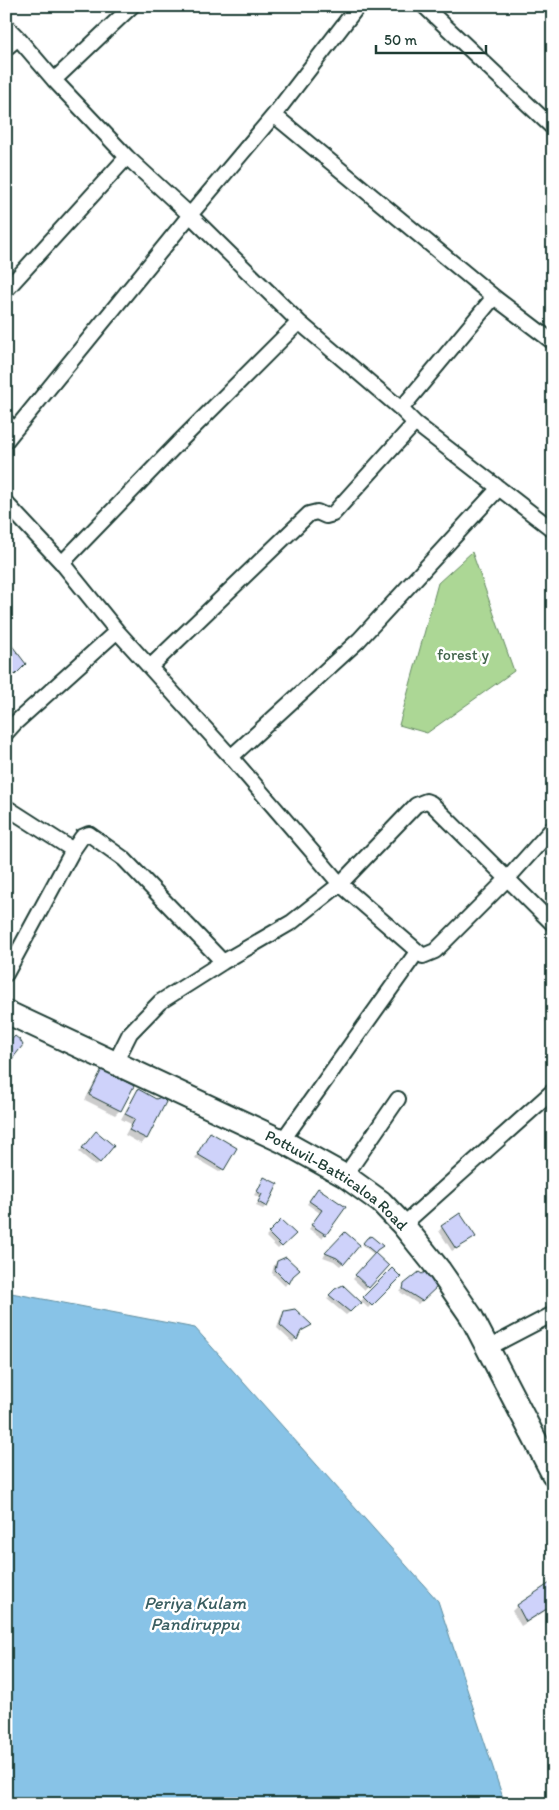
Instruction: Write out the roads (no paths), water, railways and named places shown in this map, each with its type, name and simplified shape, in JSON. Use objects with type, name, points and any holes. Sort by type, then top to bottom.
[{"type":"highway","name":"Pottuvil-Batticaloa Road","points":[[6,1012],[282,1141],[345,1176],[380,1202],[403,1225],[440,1271],[471,1316],[553,1474]]},
{"type":"street","points":[[54,80],[132,6]]},
{"type":"street","points":[[9,431],[274,115],[358,6]]},
{"type":"street","points":[[424,6],[553,128]]},
{"type":"street","points":[[6,26],[127,157],[190,215],[299,322],[401,408],[415,423],[553,530]]},
{"type":"street","points":[[6,48],[18,38]]},
{"type":"street","points":[[274,115],[494,297],[553,342]]},
{"type":"street","points":[[6,290],[127,157]]},
{"type":"street","points":[[401,408],[494,297]]},
{"type":"street","points":[[62,563],[299,322]]},
{"type":"street","points":[[150,667],[309,514],[317,512],[326,516],[334,514],[415,423]]},
{"type":"street","points":[[231,756],[359,640],[499,488]]},
{"type":"street","points":[[6,502],[62,563],[117,631],[231,756],[340,884],[423,956],[435,951],[508,878],[553,828]]},
{"type":"street","points":[[6,733],[15,722],[117,631]]},
{"type":"street","points":[[115,1063],[130,1033],[160,1002],[222,962],[292,922],[340,884],[416,805],[426,801],[431,802],[553,924]]},
{"type":"street","points":[[6,807],[73,850]]},
{"type":"street","points":[[6,974],[73,850],[82,837],[90,834],[124,859],[222,962]]},
{"type":"street","points":[[282,1141],[417,952]]},
{"type":"street","points":[[403,1225],[553,1091]]},
{"type":"street","points":[[345,1176],[398,1099]]},
{"type":"street","points":[[488,1348],[553,1314]]},
{"type":"water","name":"Periya Kulam Pandiruppu","points":[[6,1292],[195,1328],[438,1601],[505,1804],[6,1804]]},
{"type":"park label","name":"forest y","points":[[463,654]]}]
